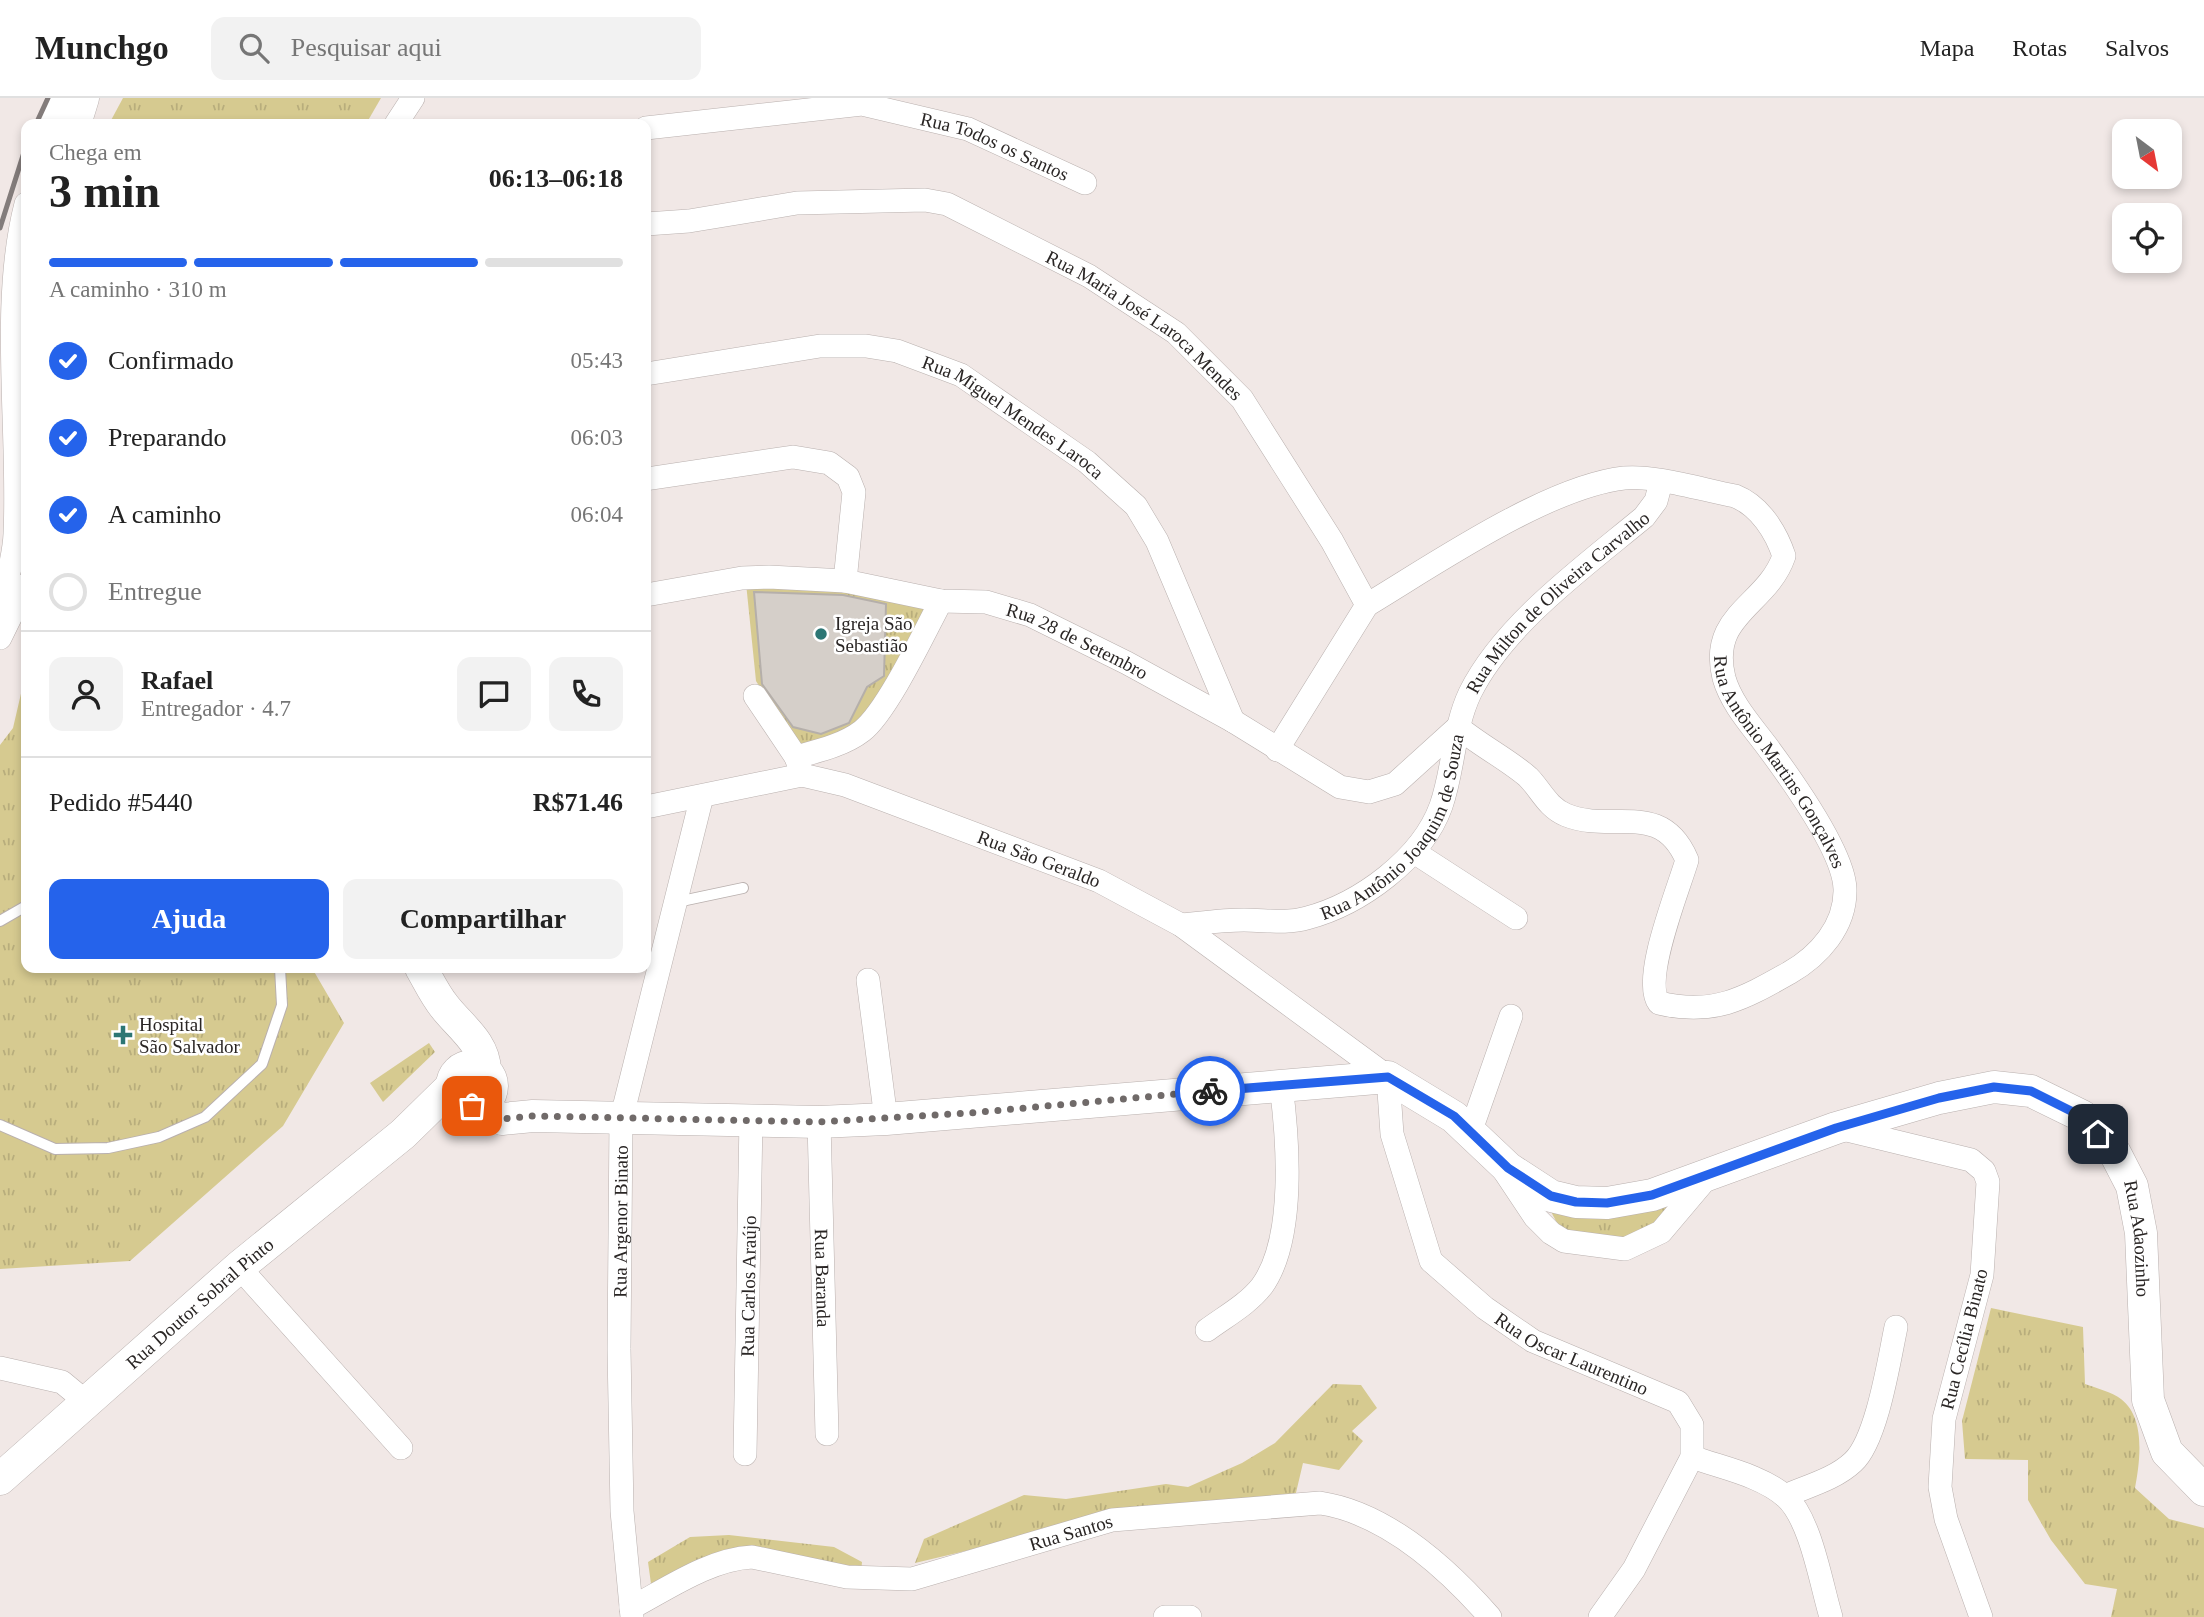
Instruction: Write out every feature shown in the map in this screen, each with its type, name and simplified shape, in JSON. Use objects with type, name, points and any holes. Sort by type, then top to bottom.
[{"type":"main road","points":[[77,119],[83,98]]},
{"type":"main road","points":[[424,973],[442,1004],[462,1026],[461,1047],[472,1085],[502,1119],[533,1116],[621,1120],[751,1119],[819,1122],[886,1119],[1388,1077]]},
{"type":"main road","name":"Rua Adaozinho","points":[[1388,1077],[1454,1116],[1508,1168],[1551,1196],[1576,1202],[1607,1203],[1652,1195],[1836,1128],[1939,1098],[1994,1087],[2031,1091],[2081,1116],[2115,1153],[2132,1186],[2141,1233],[2148,1400],[2166,1452],[2204,1490]]},
{"type":"main road","name":"Rua Doutor Sobral Pinto","points":[[3,1476],[239,1267],[403,1134],[472,1085]]},
{"type":"street","points":[[52,119],[58,98]]},
{"type":"street","points":[[399,119],[413,98]]},
{"type":"street","name":"Rua Todos os Santos","points":[[651,127],[816,105],[866,101],[968,129],[1085,183]]},
{"type":"street","name":"Rua Maria José Laroca Mendes","points":[[651,224],[689,221],[797,203],[925,200],[947,204],[1089,276],[1176,333],[1242,399],[1332,541],[1367,605]]},
{"type":"street","points":[[0,607],[15,535],[11,357],[16,268],[21,236]]},
{"type":"street","name":"Rua Miguel Mendes Laroca","points":[[651,373],[832,346],[866,346],[897,351],[961,375],[1087,462],[1136,506],[1157,541],[1233,722]]},
{"type":"street","points":[[651,478],[793,457],[829,463],[848,477],[854,492],[845,581]]},
{"type":"street","name":"Rua Antônio Martins Gonçalves","points":[[1367,605],[1503,525],[1581,489],[1626,478],[1735,496],[1749,502],[1778,537],[1784,556],[1778,573],[1727,629],[1721,645],[1724,678],[1742,713],[1812,813],[1838,865],[1845,888],[1839,924],[1822,948],[1803,965],[1746,997],[1687,1010],[1659,1003]]},
{"type":"street","name":"Rua Milton de Oliveira Carvalho","points":[[1458,727],[1470,694],[1492,657],[1523,623],[1644,517],[1656,501],[1661,482]]},
{"type":"street","name":"Rua 28 de Setembro","points":[[651,594],[742,578],[845,581],[941,601],[986,602],[1030,615],[1127,663],[1233,722],[1340,787],[1368,792],[1395,784],[1458,727]]},
{"type":"street","points":[[0,638],[21,595]]},
{"type":"street","points":[[755,696],[799,766],[862,731],[871,721],[884,703],[941,601]]},
{"type":"street","points":[[1277,750],[1367,605]]},
{"type":"street","name":"Rua Antônio Joaquim de Souza","points":[[1181,925],[1245,920],[1281,922],[1308,918],[1360,895],[1402,865],[1414,852],[1441,807],[1458,727],[1527,777],[1549,804],[1563,814],[1584,821],[1651,822],[1671,835],[1681,846],[1687,860],[1658,956],[1653,985],[1659,1003]]},
{"type":"street","name":"Rua São Geraldo","points":[[651,806],[702,796],[799,766],[1099,881],[1181,925],[1388,1077]]},
{"type":"street","name":"Rua Argenor Binato","points":[[631,1613],[621,1497],[621,1120],[702,796]]},
{"type":"street","points":[[1414,852],[1516,918]]},
{"type":"street","points":[[868,980],[886,1119]]},
{"type":"street","points":[[1471,1130],[1511,1016]]},
{"type":"street","name":"Rua Oscar Laurentino","points":[[1388,1077],[1392,1134],[1430,1261],[1485,1308],[1532,1341],[1678,1402],[1692,1425],[1692,1457],[1634,1569],[1600,1617]]},
{"type":"street","points":[[1207,1330],[1251,1298],[1264,1283],[1277,1248],[1287,1192],[1288,1139],[1281,1085]]},
{"type":"street","name":"Rua Carlos Araújo","points":[[745,1454],[751,1119]]},
{"type":"street","name":"Rua Baranda","points":[[819,1122],[827,1434]]},
{"type":"street","name":"Rua Cecília Binato","points":[[1836,1128],[1971,1160],[1984,1171],[1988,1182],[1982,1275],[1944,1419],[1940,1487],[1947,1519],[1981,1617]]},
{"type":"street","points":[[1493,1154],[1535,1217],[1551,1233],[1564,1241],[1625,1249],[1661,1232],[1710,1174]]},
{"type":"street","points":[[239,1267],[401,1448]]},
{"type":"street","points":[[1785,1496],[1839,1473],[1862,1451],[1878,1407],[1896,1327]]},
{"type":"street","points":[[0,1368],[62,1382],[85,1401]]},
{"type":"street","points":[[1692,1457],[1758,1480],[1785,1496],[1801,1515],[1831,1617]]},
{"type":"street","name":"Rua Santos","points":[[631,1613],[685,1579],[741,1557],[847,1577],[912,1579],[1112,1520],[1320,1503],[1349,1507],[1420,1551],[1469,1593],[1490,1617]]},
{"type":"street","points":[[1165,1617],[1191,1617]]},
{"type":"lane","points":[[674,902],[743,888]]},
{"type":"lane","points":[[0,921],[21,909]]},
{"type":"lane","points":[[0,1125],[55,1149],[108,1148],[159,1138],[205,1117],[262,1064],[282,1005],[280,973]]},
{"type":"green space","points":[[123,98],[381,98],[369,119],[112,119]]},
{"type":"green space","name":"Igreja São Sebastião","points":[[746,583],[822,584],[927,605],[868,720],[820,742],[796,744],[756,681]]},
{"type":"green space","points":[[21,694],[21,973],[315,973],[344,1023],[283,1126],[130,1261],[0,1269],[0,745],[13,728]]},
{"type":"green space","points":[[429,1043],[435,1052],[383,1102],[370,1083]]},
{"type":"green space","points":[[1680,1192],[1662,1225],[1622,1244],[1592,1241],[1559,1227],[1544,1198]]},
{"type":"green space","points":[[1991,1308],[2083,1327],[2085,1384],[2121,1399],[2129,1407],[2138,1428],[2139,1453],[2135,1488],[2169,1519],[2204,1528],[2204,1617],[2111,1617],[2117,1589],[2085,1584],[2051,1540],[2028,1500],[2028,1460],[1965,1459],[1962,1421]]},
{"type":"green space","points":[[1333,1384],[1361,1385],[1377,1408],[1352,1431],[1363,1441],[1339,1470],[1303,1463],[1295,1497],[1071,1526],[915,1563],[924,1539],[1024,1495],[1066,1499],[1166,1484],[1188,1487],[1242,1463],[1275,1443]]},
{"type":"green space","points":[[729,1535],[834,1547],[862,1562],[861,1573],[745,1555],[652,1591],[648,1562],[690,1537]]},
{"type":"building","name":"Igreja São Sebastião","points":[[754,592],[843,595],[886,604],[884,676],[867,687],[849,723],[821,734],[793,727],[762,684]]},
{"type":"railway","points":[[38,119],[48,98]]},
{"type":"railway","points":[[0,228],[21,162]]},
{"type":"way so far","points":[[472,1106],[502,1119],[533,1116],[621,1120],[751,1119],[819,1122],[970,1113],[1210,1091]]},
{"type":"place","name":"Igreja São Sebastião","points":[[821,634]]},
{"type":"place","name":"Hospital São Salvador","points":[[123,1035]]},
{"type":"route","points":[[1210,1091],[1388,1077],[1454,1116],[1508,1168],[1551,1196],[1576,1202],[1607,1203],[1652,1195],[1836,1128],[1939,1098],[1994,1087],[2031,1091],[2081,1116],[2098,1134]]}]
